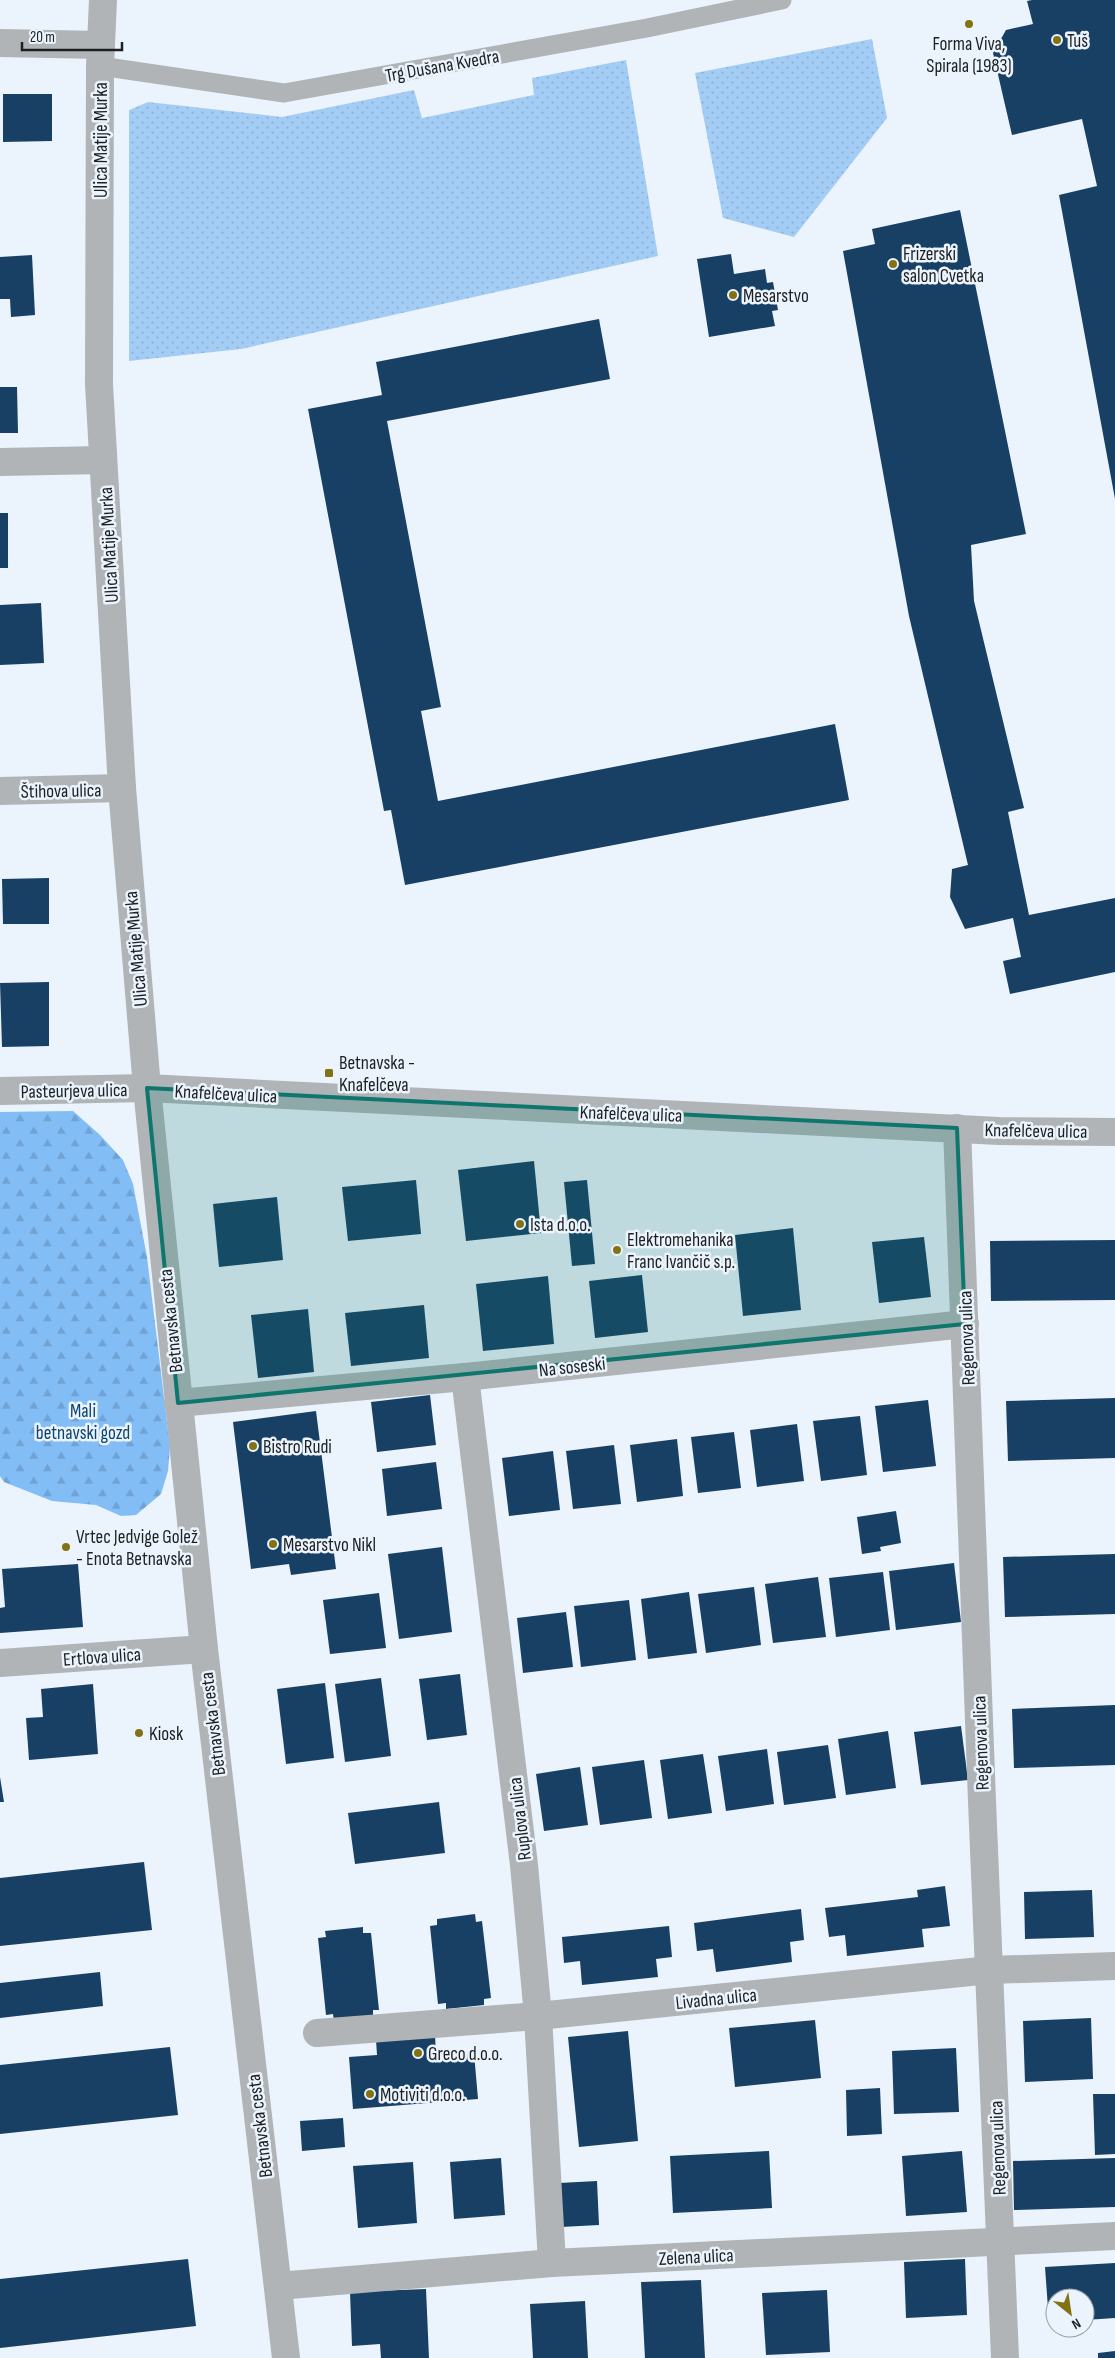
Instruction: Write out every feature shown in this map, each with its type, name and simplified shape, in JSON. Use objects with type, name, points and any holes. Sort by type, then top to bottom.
[{"type":"street","name":"Ulica Matije Murka","points":[[103,0],[100,56],[99,384],[122,788],[147,1088]]},
{"type":"street","points":[[0,42],[100,56]]},
{"type":"street","points":[[0,462],[103,460]]},
{"type":"street","name":"Štihova ulica","points":[[0,791],[122,788]]},
{"type":"street","name":"Pasteurjeva ulica","points":[[0,1091],[147,1088]]},
{"type":"street","name":"Knafelčeva ulica","points":[[147,1088],[518,1108],[957,1128],[1115,1132]]},
{"type":"street","name":"Betnavska cesta","points":[[147,1088],[204,1649],[286,2358]]},
{"type":"street","name":"Regenova ulica","points":[[957,1128],[1005,2358]]},
{"type":"street","name":"Na soseski","points":[[178,1403],[465,1377],[965,1324]]},
{"type":"street","name":"Ruplova ulica","points":[[465,1377],[523,1855],[538,2016],[552,2263]]},
{"type":"street","name":"Ertlova ulica","points":[[0,1663],[204,1649]]},
{"type":"street","name":"Livadna ulica","points":[[317,2033],[538,2016],[990,1970],[1115,1966]]},
{"type":"street","name":"Zelena ulica","points":[[278,2286],[552,2263],[1115,2236]]},
{"type":"lane","name":"Trg Dušana Kvedra","points":[[100,56],[284,93],[647,28],[782,0]]},
{"type":"highlighted area","points":[[147,1088],[957,1128],[965,1324],[178,1403]]},
{"type":"shaded area","points":[[872,39],[887,118],[794,237],[723,218],[695,73]]},
{"type":"shaded area","points":[[626,60],[658,256],[241,349],[129,361],[129,110],[148,102],[282,117],[414,90],[422,118],[534,95],[532,78]]},
{"type":"green space","name":"Mali betnavski gozd","points":[[73,1111],[100,1135],[123,1160],[133,1184],[147,1257],[170,1447],[168,1471],[161,1494],[136,1515],[121,1516],[96,1505],[52,1501],[4,1482],[0,1476],[0,1112]]},
{"type":"building","points":[[1115,0],[1115,499],[1059,195],[1097,186],[1082,119],[1012,135],[993,53],[1006,30],[1033,24],[1027,1]]},
{"type":"building","points":[[3,94],[52,94],[52,141],[3,142]]},
{"type":"building","points":[[960,210],[1026,534],[971,545],[974,601],[1024,808],[1008,812],[1029,915],[1115,898],[1115,972],[1010,994],[1003,961],[1021,957],[1013,918],[965,929],[950,897],[952,869],[968,865],[909,616],[843,251],[875,244],[872,229]]},
{"type":"building","points":[[731,254],[734,274],[765,269],[767,283],[773,282],[778,310],[772,311],[775,326],[709,337],[697,259]]},
{"type":"building","points":[[32,255],[35,315],[11,317],[10,299],[0,299],[0,257]]},
{"type":"building","points":[[599,319],[610,379],[387,421],[441,707],[421,711],[438,801],[835,724],[849,800],[405,885],[391,810],[384,811],[308,409],[382,395],[376,362]]},
{"type":"building","points":[[0,387],[17,387],[18,433],[0,433]]},
{"type":"building","points":[[0,513],[8,513],[8,568],[0,568]]},
{"type":"building","points":[[41,603],[44,663],[0,665],[0,605]]},
{"type":"building","points":[[49,878],[49,924],[3,924],[2,879]]},
{"type":"building","points":[[49,982],[49,1046],[2,1047],[0,983]]},
{"type":"building","points":[[534,1161],[541,1233],[466,1241],[458,1170]]},
{"type":"building","points":[[416,1180],[421,1234],[348,1241],[342,1187]]},
{"type":"building","points":[[587,1180],[595,1264],[572,1266],[564,1182]]},
{"type":"building","points":[[277,1197],[283,1260],[219,1267],[213,1204]]},
{"type":"building","points":[[793,1228],[801,1310],[743,1316],[735,1235]]},
{"type":"building","points":[[924,1237],[931,1297],[879,1303],[872,1242]]},
{"type":"building","points":[[1115,1240],[1115,1300],[991,1301],[990,1241]]},
{"type":"building","points":[[642,1275],[648,1332],[595,1338],[589,1281]]},
{"type":"building","points":[[548,1276],[554,1344],[483,1351],[476,1284]]},
{"type":"building","points":[[424,1305],[429,1358],[351,1366],[345,1313]]},
{"type":"building","points":[[308,1309],[314,1372],[258,1378],[251,1315]]},
{"type":"building","points":[[430,1395],[436,1445],[377,1452],[371,1402]]},
{"type":"building","points":[[1115,1398],[1115,1458],[1008,1461],[1006,1401]]},
{"type":"building","points":[[928,1400],[936,1466],[883,1472],[875,1406]]},
{"type":"building","points":[[316,1411],[336,1569],[291,1575],[289,1564],[251,1569],[233,1422]]},
{"type":"building","points":[[860,1416],[867,1475],[821,1481],[813,1421]]},
{"type":"building","points":[[797,1424],[804,1481],[757,1487],[750,1430]]},
{"type":"building","points":[[734,1432],[741,1488],[698,1493],[691,1437]]},
{"type":"building","points":[[677,1439],[683,1496],[637,1502],[630,1445]]},
{"type":"building","points":[[614,1445],[621,1504],[573,1509],[566,1451]]},
{"type":"building","points":[[553,1451],[560,1510],[509,1516],[502,1458]]},
{"type":"building","points":[[436,1462],[442,1509],[387,1516],[382,1469]]},
{"type":"building","points":[[896,1511],[901,1543],[880,1547],[881,1551],[862,1554],[857,1517]]},
{"type":"building","points":[[442,1547],[452,1632],[399,1639],[388,1554]]},
{"type":"building","points":[[1115,1554],[1115,1614],[1005,1617],[1003,1557]]},
{"type":"building","points":[[954,1563],[961,1622],[896,1630],[889,1571]]},
{"type":"building","points":[[78,1564],[83,1627],[0,1633],[0,1608],[5,1607],[2,1569]]},
{"type":"building","points":[[883,1572],[890,1630],[836,1637],[829,1578]]},
{"type":"building","points":[[818,1577],[826,1637],[773,1643],[765,1584]]},
{"type":"building","points":[[754,1587],[761,1645],[706,1653],[698,1594]]},
{"type":"building","points":[[689,1592],[697,1653],[648,1659],[641,1599]]},
{"type":"building","points":[[379,1593],[386,1648],[330,1654],[323,1600]]},
{"type":"building","points":[[629,1600],[636,1660],[581,1667],[574,1606]]},
{"type":"building","points":[[566,1612],[573,1667],[523,1673],[517,1618]]},
{"type":"building","points":[[460,1674],[467,1735],[427,1740],[419,1679]]},
{"type":"building","points":[[381,1678],[391,1756],[345,1762],[335,1684]]},
{"type":"building","points":[[325,1683],[334,1758],[286,1764],[277,1689]]},
{"type":"building","points":[[93,1684],[98,1754],[29,1760],[26,1718],[43,1717],[41,1689]]},
{"type":"building","points":[[1115,1705],[1115,1765],[1014,1768],[1012,1709]]},
{"type":"building","points":[[961,1726],[968,1780],[921,1785],[914,1732]]},
{"type":"building","points":[[888,1731],[896,1788],[846,1795],[838,1739]]},
{"type":"building","points":[[828,1745],[836,1798],[784,1805],[777,1752]]},
{"type":"building","points":[[767,1749],[774,1804],[726,1811],[718,1756]]},
{"type":"building","points":[[703,1754],[712,1813],[668,1819],[660,1760]]},
{"type":"building","points":[[644,1760],[652,1818],[600,1825],[592,1767]]},
{"type":"building","points":[[580,1767],[588,1825],[544,1831],[536,1774]]},
{"type":"building","points":[[0,1777],[4,1802],[0,1802]]},
{"type":"building","points":[[439,1802],[445,1853],[355,1864],[348,1813]]},
{"type":"building","points":[[144,1862],[152,1930],[0,1946],[0,1878]]},
{"type":"building","points":[[945,1886],[950,1926],[922,1929],[924,1947],[847,1956],[845,1935],[829,1937],[825,1908],[918,1897],[917,1890]]},
{"type":"building","points":[[1092,1890],[1094,1937],[1025,1939],[1024,1892]]},
{"type":"building","points":[[801,1909],[804,1940],[790,1942],[792,1962],[716,1972],[713,1949],[697,1951],[694,1923]]},
{"type":"building","points":[[475,1914],[476,1922],[482,1921],[491,1998],[484,1999],[484,2005],[446,2009],[446,2003],[438,2004],[430,1926],[437,1925],[437,1919]]},
{"type":"building","points":[[669,1926],[672,1957],[656,1959],[658,1977],[582,1985],[580,1961],[564,1963],[562,1937]]},
{"type":"building","points":[[363,1927],[363,1933],[371,1933],[379,2010],[373,2010],[373,2017],[334,2022],[333,2014],[326,2015],[318,1938],[326,1937],[325,1931]]},
{"type":"building","points":[[100,1972],[103,2006],[0,2018],[0,1983]]},
{"type":"building","points":[[1091,2018],[1093,2079],[1025,2082],[1023,2021]]},
{"type":"building","points":[[815,2020],[821,2078],[735,2087],[729,2028]]},
{"type":"building","points":[[628,2031],[638,2141],[579,2147],[568,2037]]},
{"type":"building","points":[[435,2035],[436,2055],[474,2053],[478,2099],[353,2109],[349,2057],[377,2055],[376,2040]]},
{"type":"building","points":[[170,2047],[178,2115],[0,2134],[0,2065]]},
{"type":"building","points":[[956,2048],[959,2112],[894,2114],[892,2051]]},
{"type":"building","points":[[880,2088],[882,2134],[847,2136],[846,2090]]},
{"type":"building","points":[[1093,2094],[1115,2094],[1115,2154],[1095,2155]]},
{"type":"building","points":[[343,2118],[345,2147],[302,2151],[300,2121]]},
{"type":"building","points":[[769,2151],[772,2208],[673,2213],[670,2156]]},
{"type":"building","points":[[962,2151],[967,2212],[906,2216],[902,2156]]},
{"type":"building","points":[[501,2158],[505,2215],[454,2219],[450,2162]]},
{"type":"building","points":[[1115,2158],[1115,2207],[1014,2210],[1013,2161]]},
{"type":"building","points":[[413,2162],[417,2223],[358,2228],[353,2166]]},
{"type":"building","points":[[597,2181],[599,2225],[561,2227],[559,2183]]},
{"type":"building","points":[[188,2259],[196,2326],[0,2348],[0,2279]]},
{"type":"building","points":[[965,2259],[967,2315],[906,2318],[904,2262]]},
{"type":"building","points":[[1115,2263],[1115,2318],[1095,2319],[1095,2288],[1047,2288],[1045,2267]]},
{"type":"building","points":[[701,2280],[705,2358],[645,2358],[641,2282]]},
{"type":"building","points":[[426,2289],[429,2358],[381,2358],[380,2344],[352,2346],[350,2292]]},
{"type":"building","points":[[827,2290],[830,2352],[766,2355],[762,2293]]},
{"type":"building","points":[[585,2301],[588,2358],[533,2358],[530,2304]]},
{"type":"building","points":[[1115,2351],[1115,2358],[1098,2358],[1098,2353]]},
{"type":"place","name":"Forma Viva, Spirala (1983)","points":[[969,24]]},
{"type":"place","name":"Tuš","points":[[1057,40]]},
{"type":"place","name":"Frizerski salon Cvetka","points":[[893,264]]},
{"type":"place","name":"Mesarstvo","points":[[733,295]]},
{"type":"place","name":"Betnavska - Knafelčeva","points":[[329,1073]]},
{"type":"place","name":"Ista d.o.o.","points":[[520,1224]]},
{"type":"place","name":"Elektromehanika Franc Ivančič s.p.","points":[[617,1250]]},
{"type":"place","name":"Bistro Rudi","points":[[253,1446]]},
{"type":"place","name":"Mesarstvo Nikl","points":[[273,1544]]},
{"type":"place","name":"Vrtec Jedvige Golež - Enota Betnavska","points":[[66,1547]]},
{"type":"place","name":"Kiosk","points":[[139,1733]]},
{"type":"place","name":"Greco d.o.o.","points":[[418,2053]]},
{"type":"place","name":"Motiviti d.o.o.","points":[[370,2094]]}]
